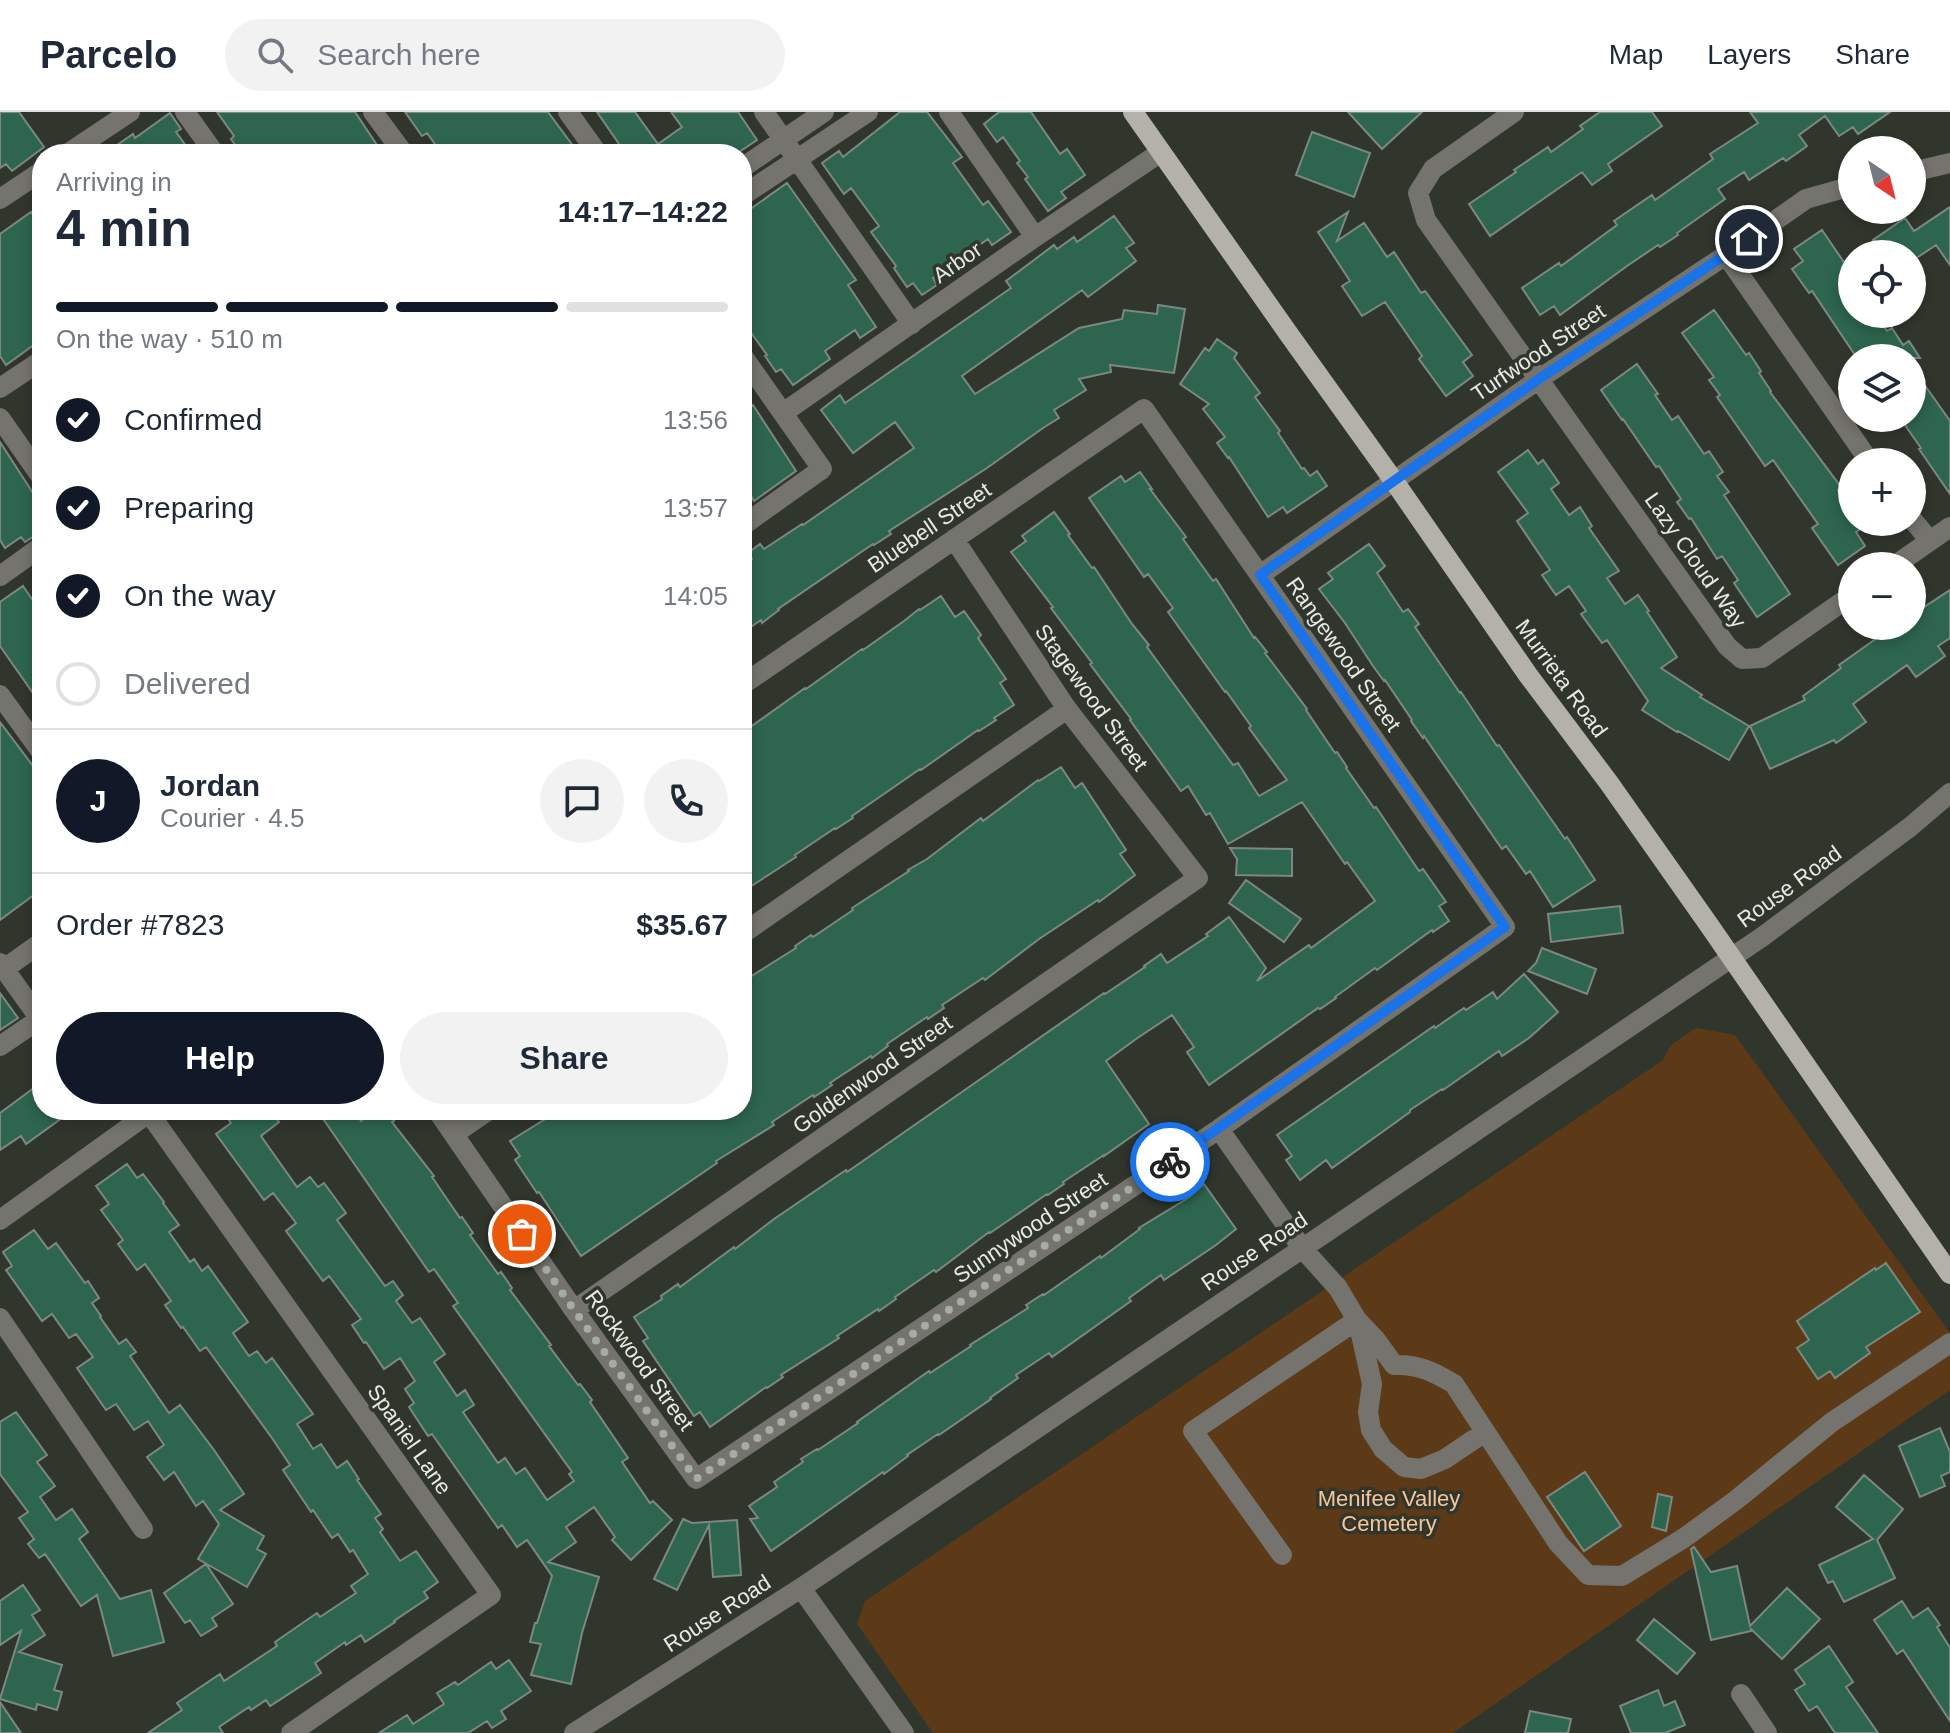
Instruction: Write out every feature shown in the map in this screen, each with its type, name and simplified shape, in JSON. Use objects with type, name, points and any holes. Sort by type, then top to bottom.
[{"type":"main road","name":"Murrieta Road","points":[[1133,112],[1528,675],[1609,783],[1950,1274]]},
{"type":"street","points":[[82,144],[130,112]]},
{"type":"street","points":[[185,112],[208,144]]},
{"type":"street","points":[[373,112],[397,144]]},
{"type":"street","points":[[568,112],[591,144]]},
{"type":"street","points":[[764,112],[912,324]]},
{"type":"street","points":[[752,161],[824,112]]},
{"type":"street","points":[[752,189],[868,112]]},
{"type":"street","points":[[949,112],[1035,237]]},
{"type":"street","points":[[1514,112],[1433,169],[1418,193],[1426,220],[1539,379]]},
{"type":"street","name":"Arbor","points":[[783,413],[1161,152]]},
{"type":"street","points":[[1926,169],[1950,163]]},
{"type":"street","points":[[0,199],[32,178]]},
{"type":"street","name":"Turfwood Street","points":[[1260,575],[1539,379],[1806,199],[1838,190]]},
{"type":"street","points":[[1726,255],[1860,448]]},
{"type":"street","points":[[0,388],[32,367]]},
{"type":"street","points":[[752,369],[822,469],[752,519]]},
{"type":"street","name":"Lazy Cloud Way","points":[[1539,379],[1727,646],[1742,659],[1762,658],[1838,605]]},
{"type":"street","name":"Bluebell Street","points":[[752,678],[1144,409]]},
{"type":"street","name":"Rangewood Street","points":[[1144,409],[1505,927]]},
{"type":"street","points":[[0,418],[32,464]]},
{"type":"street","points":[[1914,552],[1950,527]]},
{"type":"street","points":[[1926,536],[1930,541]]},
{"type":"street","name":"Stagewood Street","points":[[954,539],[1067,709],[1198,878]]},
{"type":"street","points":[[0,576],[32,553]]},
{"type":"street","points":[[0,695],[32,739]]},
{"type":"street","points":[[752,927],[1067,709]]},
{"type":"street","name":"Rouse Road","points":[[574,1733],[801,1588],[1731,957],[1864,862],[1950,793]]},
{"type":"street","name":"Goldenwood Street","points":[[574,1310],[1198,878]]},
{"type":"street","name":"Sunnywood Street","points":[[696,1479],[1219,1129],[1505,927]]},
{"type":"street","points":[[32,948],[2,966],[32,1008]]},
{"type":"street","points":[[0,1046],[32,1024]]},
{"type":"street","points":[[0,1220],[140,1120]]},
{"type":"street","name":"Spaniel Lane","points":[[157,1120],[491,1595],[291,1733]]},
{"type":"street","name":"Rockwood Street","points":[[444,1120],[574,1310],[696,1479]]},
{"type":"street","points":[[454,1134],[474,1120]]},
{"type":"street","points":[[1219,1129],[1302,1248],[1338,1288],[1357,1320],[1394,1365]]},
{"type":"street","points":[[0,1318],[143,1529]]},
{"type":"street","points":[[1357,1320],[1372,1384],[1368,1412],[1371,1430],[1383,1449],[1404,1467],[1421,1469],[1445,1459],[1485,1432]]},
{"type":"street","points":[[1282,1555],[1193,1431],[1357,1320]]},
{"type":"street","points":[[1372,1384],[1394,1365],[1408,1364],[1431,1370],[1454,1384],[1558,1543],[1588,1575],[1622,1576],[1684,1538],[1832,1422],[1950,1343]]},
{"type":"street","points":[[801,1588],[904,1733]]},
{"type":"street","points":[[1741,1694],[1767,1733]]},
{"type":"green space","name":"Menifee Valley Cemetery","points":[[1696,1028],[1735,1035],[1950,1333],[1950,1390],[1453,1733],[933,1733],[857,1624],[865,1601],[1663,1060],[1671,1045]]},
{"type":"building","points":[[0,112],[19,112],[42,144],[32,144],[32,156],[12,171],[6,164],[0,168]]},
{"type":"building","points":[[217,112],[355,112],[376,144],[235,144],[231,139],[234,136]]},
{"type":"building","points":[[405,112],[548,112],[572,144],[435,144],[427,133],[422,136]]},
{"type":"building","points":[[597,112],[635,112],[658,144],[619,144]]},
{"type":"building","points":[[671,112],[738,112],[757,140],[751,144],[658,144],[682,127]]},
{"type":"building","points":[[900,112],[927,112],[962,157],[953,163],[983,205],[988,201],[1011,232],[992,245],[988,239],[933,278],[937,285],[922,295],[913,283],[907,287],[894,268],[896,266],[871,232],[879,226],[851,188],[844,194],[822,163],[839,151],[843,157]]},
{"type":"building","points":[[999,112],[1031,112],[1060,154],[1067,149],[1085,175],[1061,192],[1066,198],[1048,211],[1025,179],[1028,177],[1017,163],[1020,161],[1003,137],[997,142],[984,124]]},
{"type":"building","points":[[1348,112],[1422,112],[1382,149]]},
{"type":"building","points":[[1600,112],[1652,112],[1662,126],[1608,164],[1612,171],[1592,185],[1582,172],[1490,236],[1469,204],[1548,147],[1551,152],[1583,129],[1580,126]]},
{"type":"building","points":[[1750,112],[1890,112],[1858,134],[1853,127],[1839,136],[1825,116],[1799,135],[1807,146],[1786,161],[1783,158],[1749,180],[1744,172],[1718,189],[1725,199],[1678,235],[1627,266],[1560,315],[1554,306],[1540,315],[1522,288],[1559,263],[1561,266],[1617,225],[1614,221],[1652,195],[1655,200],[1713,159],[1710,154],[1758,123]]},
{"type":"building","points":[[170,113],[181,129],[176,132],[185,144],[118,144],[133,134],[135,138]]},
{"type":"building","points":[[1312,132],[1370,153],[1354,197],[1296,175]]},
{"type":"building","points":[[787,183],[856,280],[848,285],[876,327],[860,338],[855,330],[825,351],[830,359],[793,385],[781,369],[776,372],[752,334],[752,208]]},
{"type":"building","points":[[1950,207],[1950,265],[1936,245],[1926,252],[1926,240],[1873,240],[1896,224],[1909,224],[1914,231]]},
{"type":"building","points":[[1348,212],[1337,241],[1364,223],[1387,257],[1394,252],[1421,293],[1425,291],[1472,355],[1463,362],[1473,376],[1446,396],[1419,359],[1422,356],[1385,302],[1362,316],[1342,286],[1350,281],[1318,232]]},
{"type":"building","points":[[32,213],[32,346],[6,365],[0,356],[0,234]]},
{"type":"building","points":[[1114,216],[1134,243],[1126,248],[1136,261],[1088,297],[1082,290],[962,376],[975,394],[1079,328],[1122,319],[1124,310],[1157,314],[1158,305],[1185,309],[1174,373],[1110,365],[1111,372],[1079,379],[1086,390],[1054,410],[1059,418],[889,531],[891,534],[778,609],[762,623],[761,620],[752,626],[752,550],[760,544],[764,549],[803,525],[914,448],[895,422],[853,453],[821,410],[840,395],[845,403],[1011,288],[1006,281],[1054,245],[1057,249],[1074,237],[1077,242]]},
{"type":"building","points":[[1822,230],[1838,253],[1838,328],[1885,328],[1887,331],[1892,328],[1902,344],[1848,344],[1812,291],[1809,293],[1792,269],[1803,261],[1794,249]]},
{"type":"building","points":[[1714,310],[1746,355],[1749,353],[1770,392],[1838,483],[1838,536],[1859,536],[1865,546],[1856,552],[1838,552],[1838,565],[1812,528],[1818,524],[1773,460],[1765,466],[1717,397],[1720,395],[1709,380],[1714,377],[1682,333]]},
{"type":"building","points":[[1217,339],[1237,353],[1234,358],[1260,393],[1255,397],[1302,469],[1310,476],[1317,471],[1327,486],[1287,513],[1283,507],[1268,517],[1217,443],[1225,437],[1203,409],[1209,404],[1180,384],[1205,348],[1209,351]]},
{"type":"building","points":[[1637,364],[1672,420],[1678,416],[1704,454],[1709,451],[1723,472],[1717,476],[1729,492],[1724,495],[1790,594],[1757,617],[1734,583],[1738,580],[1722,556],[1717,559],[1677,502],[1681,499],[1659,466],[1656,467],[1601,390]]},
{"type":"building","points":[[1926,387],[1950,421],[1950,494],[1926,459],[1926,448],[1921,448],[1910,432],[1926,432]]},
{"type":"building","points":[[752,406],[796,471],[754,501],[752,498]]},
{"type":"building","points":[[0,442],[32,492],[32,537],[25,542],[21,537],[5,548],[0,540]]},
{"type":"building","points":[[1528,450],[1538,464],[1543,460],[1559,483],[1551,489],[1569,515],[1580,507],[1592,526],[1589,528],[1619,571],[1607,578],[1625,604],[1638,595],[1649,611],[1677,657],[1661,668],[1702,695],[1700,697],[1749,726],[1729,760],[1642,710],[1648,701],[1607,640],[1602,643],[1581,614],[1586,611],[1569,586],[1556,595],[1542,575],[1550,570],[1517,521],[1528,513],[1498,472]]},
{"type":"building","points":[[1140,472],[1186,537],[1183,539],[1213,581],[1216,579],[1374,808],[1419,871],[1423,869],[1446,902],[1439,906],[1449,921],[1377,970],[1375,968],[1209,1085],[1187,1052],[1194,1047],[1172,1015],[1136,1039],[1106,1061],[1149,1124],[879,1311],[837,1336],[839,1338],[781,1375],[783,1377],[710,1427],[700,1412],[694,1416],[643,1341],[648,1338],[634,1317],[1161,954],[1167,963],[1208,936],[1206,934],[1229,917],[1266,968],[1257,981],[1309,945],[1311,948],[1375,901],[1302,802],[1228,844],[1210,813],[1206,815],[1188,786],[1181,791],[1011,552],[1026,541],[1022,536],[1054,512],[1149,645],[1147,647],[1233,765],[1238,763],[1259,796],[1287,780],[1168,612],[1173,608],[1148,574],[1144,577],[1089,498],[1121,476],[1125,482]]},
{"type":"building","points":[[1369,544],[1385,566],[1377,573],[1403,612],[1408,609],[1419,624],[1415,627],[1460,693],[1565,839],[1567,837],[1595,880],[1553,907],[1530,871],[1526,874],[1506,846],[1502,849],[1319,589],[1333,579],[1328,573]]},
{"type":"building","points":[[23,586],[32,599],[32,692],[0,646],[0,602]]},
{"type":"building","points":[[1950,590],[1950,638],[1938,646],[1945,656],[1916,677],[1907,665],[1853,704],[1866,722],[1836,743],[1834,740],[1770,769],[1750,726],[1805,700],[1803,696],[1874,640],[1926,640],[1926,606]]},
{"type":"building","points":[[941,596],[955,617],[964,611],[1006,679],[1000,683],[1014,705],[752,886],[752,726]]},
{"type":"building","points":[[0,722],[32,765],[32,896],[0,920]]},
{"type":"building","points":[[1061,767],[1075,788],[1082,783],[1126,850],[1120,854],[1135,875],[581,1256],[515,1160],[520,1156],[510,1141],[544,1120],[752,1120],[752,976]]},
{"type":"building","points":[[1230,848],[1292,849],[1292,876],[1236,875],[1237,859]]},
{"type":"building","points":[[1246,880],[1301,919],[1284,942],[1229,903]]},
{"type":"building","points":[[1620,906],[1623,933],[1551,942],[1548,914]]},
{"type":"building","points":[[1542,948],[1596,969],[1587,994],[1528,971],[1536,963]]},
{"type":"building","points":[[1524,974],[1558,1012],[1529,1038],[1502,1056],[1499,1051],[1410,1110],[1332,1168],[1326,1160],[1300,1180],[1286,1160],[1292,1156],[1277,1135],[1434,1026],[1493,992],[1497,999]]},
{"type":"building","points":[[0,993],[18,1018],[0,1030]]},
{"type":"building","points":[[32,1089],[32,1120],[59,1120],[26,1144],[21,1136],[0,1150],[0,1113]]},
{"type":"building","points":[[229,1120],[278,1120],[279,1122],[261,1136],[297,1187],[310,1177],[318,1187],[324,1183],[346,1213],[337,1220],[385,1286],[393,1281],[403,1295],[396,1301],[412,1323],[420,1318],[445,1354],[434,1362],[457,1396],[465,1390],[474,1405],[463,1412],[498,1463],[505,1458],[516,1474],[525,1468],[547,1500],[574,1481],[569,1474],[572,1472],[453,1306],[458,1303],[434,1269],[429,1272],[324,1120],[393,1120],[473,1233],[470,1235],[498,1274],[501,1272],[549,1346],[592,1400],[590,1402],[628,1458],[622,1462],[650,1503],[653,1501],[672,1520],[631,1560],[612,1540],[615,1537],[594,1507],[566,1527],[576,1542],[548,1562],[599,1577],[571,1684],[531,1675],[541,1644],[530,1642],[552,1576],[527,1540],[517,1547],[502,1525],[498,1528],[432,1434],[428,1436],[409,1407],[414,1403],[405,1389],[415,1381],[400,1358],[384,1369],[352,1325],[361,1319],[329,1276],[323,1281],[286,1231],[296,1223],[273,1193],[264,1200],[216,1134],[231,1123]]},
{"type":"building","points":[[127,1164],[137,1178],[143,1174],[179,1225],[169,1232],[190,1262],[194,1259],[202,1271],[208,1266],[248,1322],[233,1333],[249,1356],[257,1351],[266,1363],[272,1358],[313,1414],[297,1424],[313,1449],[321,1444],[337,1468],[347,1461],[381,1514],[375,1518],[383,1529],[380,1532],[400,1561],[416,1551],[438,1582],[424,1592],[428,1598],[395,1622],[365,1642],[361,1635],[346,1645],[345,1642],[315,1663],[321,1673],[270,1706],[266,1700],[251,1710],[249,1707],[219,1727],[223,1733],[148,1733],[182,1710],[177,1703],[220,1674],[224,1681],[277,1646],[275,1642],[317,1613],[320,1617],[356,1593],[351,1586],[368,1574],[353,1550],[350,1552],[338,1534],[332,1538],[313,1510],[311,1512],[283,1470],[290,1465],[272,1438],[206,1347],[200,1351],[181,1328],[165,1305],[171,1301],[145,1264],[137,1270],[118,1244],[123,1240],[101,1210],[109,1204],[96,1186]]},
{"type":"building","points":[[1204,1184],[1236,1229],[1164,1280],[1161,1275],[1129,1298],[1131,1301],[1052,1357],[1049,1353],[1016,1375],[1018,1378],[991,1399],[771,1551],[750,1519],[758,1518],[749,1506],[777,1487],[774,1482],[803,1462],[801,1459],[1028,1308],[1026,1305],[1101,1258]]},
{"type":"building","points":[[34,1230],[48,1249],[56,1243],[85,1283],[88,1281],[99,1298],[92,1303],[100,1317],[119,1344],[126,1339],[136,1352],[130,1356],[169,1413],[180,1405],[244,1494],[220,1510],[264,1536],[257,1549],[266,1554],[247,1587],[198,1559],[219,1524],[203,1501],[196,1506],[174,1472],[164,1480],[147,1457],[164,1445],[148,1421],[134,1430],[116,1404],[106,1410],[77,1368],[93,1357],[76,1334],[69,1338],[52,1314],[42,1321],[6,1270],[12,1266],[3,1252]]},
{"type":"building","points":[[1886,1263],[1920,1312],[1866,1347],[1870,1353],[1835,1378],[1830,1371],[1818,1379],[1797,1348],[1809,1340],[1797,1321]]},
{"type":"building","points":[[16,1412],[47,1455],[37,1462],[55,1486],[40,1497],[56,1520],[72,1509],[88,1532],[79,1539],[120,1599],[151,1590],[164,1642],[113,1656],[97,1595],[81,1606],[45,1554],[39,1558],[28,1544],[34,1539],[19,1518],[28,1512],[0,1474],[0,1422]]},
{"type":"building","points":[[1940,1428],[1950,1452],[1950,1472],[1941,1476],[1945,1486],[1920,1497],[1899,1446]]},
{"type":"building","points":[[1585,1472],[1621,1526],[1584,1551],[1547,1497]]},
{"type":"building","points":[[1864,1475],[1903,1509],[1877,1540],[1895,1578],[1844,1602],[1833,1581],[1828,1583],[1819,1565],[1873,1539],[1836,1507]]},
{"type":"building","points":[[1658,1494],[1672,1497],[1666,1531],[1652,1527]]},
{"type":"building","points":[[683,1519],[692,1523],[737,1520],[741,1575],[713,1577],[709,1525],[677,1590],[654,1579]]},
{"type":"building","points":[[1694,1547],[1711,1572],[1737,1566],[1750,1626],[1787,1588],[1820,1619],[1782,1659],[1751,1629],[1711,1640],[1691,1549]]},
{"type":"building","points":[[206,1564],[233,1604],[212,1618],[217,1626],[201,1636],[190,1620],[185,1623],[164,1593]]},
{"type":"building","points":[[23,1585],[40,1610],[32,1615],[45,1635],[19,1652],[62,1665],[54,1690],[62,1692],[57,1710],[37,1704],[36,1710],[0,1699],[21,1631],[0,1645],[0,1601]]},
{"type":"building","points":[[1902,1601],[1913,1618],[1928,1608],[1950,1648],[1950,1721],[1903,1650],[1897,1654],[1874,1620]]},
{"type":"building","points":[[1654,1619],[1695,1653],[1677,1674],[1637,1640]]},
{"type":"building","points":[[1829,1646],[1853,1682],[1846,1687],[1878,1733],[1835,1733],[1817,1706],[1809,1711],[1795,1690],[1805,1684],[1795,1670]]},
{"type":"building","points":[[509,1660],[531,1691],[501,1711],[506,1719],[492,1728],[487,1721],[468,1733],[379,1733],[407,1715],[413,1724],[444,1704],[437,1693],[455,1682],[458,1685],[491,1662],[496,1669]]},
{"type":"building","points":[[1658,1690],[1664,1706],[1675,1701],[1685,1725],[1665,1733],[1631,1733],[1620,1706]]},
{"type":"building","points":[[0,1702],[21,1733],[0,1733]]},
{"type":"building","points":[[1530,1711],[1571,1719],[1568,1733],[1525,1733]]},
{"type":"way so far","points":[[522,1234],[696,1479],[1170,1162]]},
{"type":"route","points":[[1170,1162],[1505,927],[1260,575],[1539,379],[1749,239]]}]
